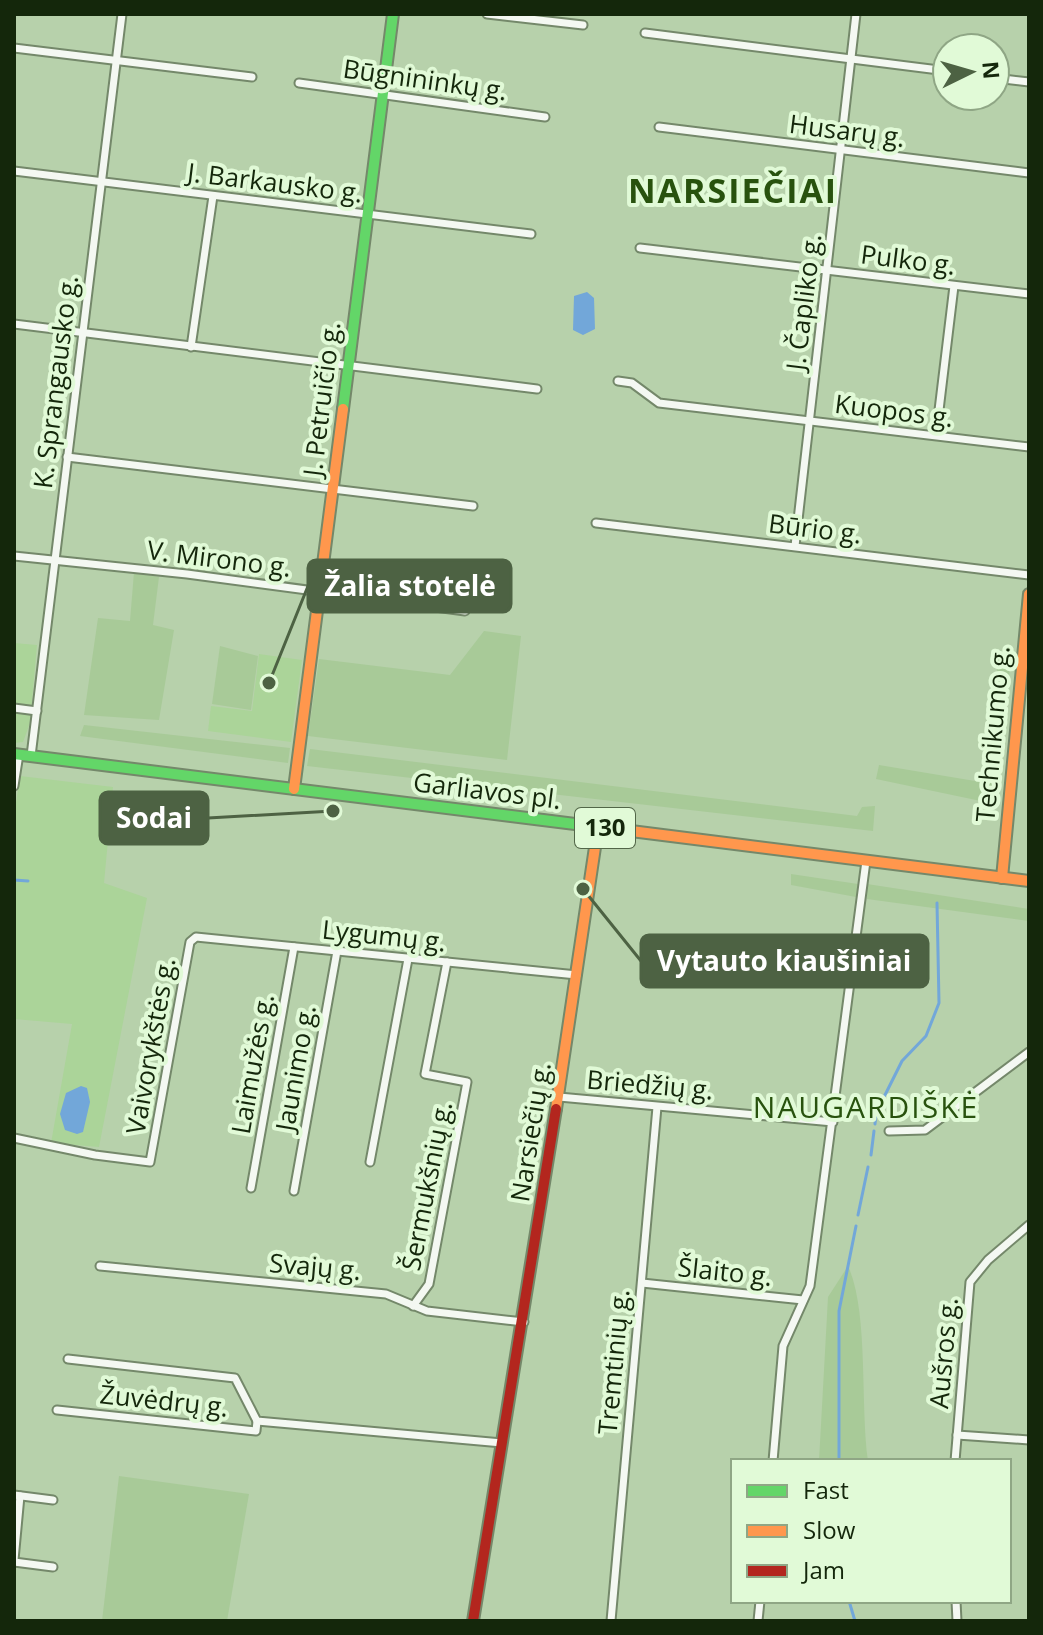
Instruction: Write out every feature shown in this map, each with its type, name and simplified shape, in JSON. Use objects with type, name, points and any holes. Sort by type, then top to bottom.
[{"type":"street","name":"K. Sprangausko g.","points":[[14,786],[37,711],[122,14]]},
{"type":"street","name":"J. Petruičio g.","points":[[294,789],[393,14]]},
{"type":"street","points":[[487,14],[583,25]]},
{"type":"street","name":"J. Čapliko g.","points":[[795,546],[856,14]]},
{"type":"street","points":[[645,33],[931,69]]},
{"type":"street","points":[[14,48],[252,77]]},
{"type":"street","name":"Būgnininkų g.","points":[[299,83],[545,117]]},
{"type":"street","name":"Husarų g.","points":[[659,127],[1029,173]]},
{"type":"street","name":"J. Barkausko g.","points":[[14,171],[531,234]]},
{"type":"street","points":[[191,347],[213,196]]},
{"type":"street","name":"Pulko g.","points":[[640,248],[1029,294]]},
{"type":"street","points":[[936,435],[954,286]]},
{"type":"street","points":[[14,324],[349,369],[537,389]]},
{"type":"street","name":"Kuopos g.","points":[[618,381],[632,383],[659,403],[1029,447]]},
{"type":"street","points":[[67,457],[473,506]]},
{"type":"street","name":"Būrio g.","points":[[596,523],[1029,575]]},
{"type":"street","name":"V. Mirono g.","points":[[14,556],[465,611]]},
{"type":"street","name":"Technikumo g.","points":[[1002,878],[1029,594]]},
{"type":"street","points":[[14,708],[37,711]]},
{"type":"street","name":"Garliavos pl.","points":[[21,755],[1002,878]]},
{"type":"street","name":"Narsiečių g.","points":[[473,1621],[524,1322],[598,827]]},
{"type":"street","points":[[773,1459],[783,1346],[810,1286],[866,861]]},
{"type":"street","name":"130","points":[[1002,878],[1029,881]]},
{"type":"street","name":"Lygumų g.","points":[[190,942],[196,937],[215,938],[577,975]]},
{"type":"street","name":"Vaivorykštės g.","points":[[14,1138],[95,1155],[150,1162],[190,942]]},
{"type":"street","name":"Laimužės g.","points":[[251,1188],[294,947]]},
{"type":"street","name":"Jaunimo g.","points":[[294,1191],[337,951]]},
{"type":"street","points":[[370,1162],[408,959]]},
{"type":"street","name":"Šermukšnių g.","points":[[413,1306],[429,1284],[467,1082],[425,1074],[447,962]]},
{"type":"street","points":[[889,1131],[925,1130],[1029,1052]]},
{"type":"street","name":"Briedžių g.","points":[[559,1097],[833,1122]]},
{"type":"street","name":"Tremtinių g.","points":[[611,1621],[657,1107]]},
{"type":"street","name":"Aušros g.","points":[[955,1459],[970,1282],[988,1260],[1029,1225]]},
{"type":"street","name":"Svajų g.","points":[[100,1266],[386,1294],[427,1311],[524,1322]]},
{"type":"street","name":"Šlaito g.","points":[[642,1283],[803,1300]]},
{"type":"street","points":[[68,1359],[235,1378],[257,1421],[502,1443]]},
{"type":"street","name":"Žuvėdrų g.","points":[[57,1410],[256,1431],[257,1421]]},
{"type":"street","points":[[957,1435],[1029,1440]]},
{"type":"street","points":[[53,1500],[17,1496],[14,1561],[53,1567]]},
{"type":"shaded area","points":[[134,572],[159,577],[153,625],[174,630],[159,720],[84,715],[98,618],[130,621]]},
{"type":"shaded area","points":[[484,631],[521,636],[507,760],[308,736],[319,659],[450,675]]},
{"type":"shaded area","points":[[14,643],[37,645],[30,723],[23,742],[14,743]]},
{"type":"shaded area","points":[[220,646],[258,656],[251,710],[212,704]]},
{"type":"shaded area","points":[[259,654],[302,660],[291,742],[208,731],[211,706],[252,711]]},
{"type":"shaded area","points":[[998,665],[1010,669],[995,804],[876,779],[879,765],[981,782]]},
{"type":"shaded area","points":[[84,725],[290,748],[288,763],[80,736]]},
{"type":"shaded area","points":[[310,749],[857,816],[862,807],[875,806],[873,831],[307,766]]},
{"type":"shaded area","points":[[20,776],[113,787],[104,883],[147,898],[99,1147],[51,1143],[72,1024],[14,1019],[14,816]]},
{"type":"shaded area","points":[[791,874],[858,884],[856,897],[791,885]]},
{"type":"shaded area","points":[[867,884],[1029,909],[1029,921],[867,899]]},
{"type":"shaded area","points":[[848,1266],[859,1308],[868,1459],[819,1459],[828,1297]]},
{"type":"shaded area","points":[[119,1476],[249,1494],[227,1621],[102,1621]]},
{"type":"water","points":[[587,292],[594,298],[595,329],[583,335],[573,330],[574,296]]},
{"type":"water","points":[[81,1086],[87,1088],[90,1102],[83,1132],[77,1134],[65,1130],[60,1114],[66,1093]]},
{"type":"waterway","points":[[14,880],[28,881]]},
{"type":"waterway","points":[[875,1124],[876,1113],[902,1061],[926,1036],[939,1003],[937,903]]},
{"type":"waterway","points":[[871,1155],[874,1131]]},
{"type":"waterway","points":[[858,1215],[868,1167]]},
{"type":"waterway","points":[[839,1459],[839,1311],[856,1226]]},
{"type":"waterway","points":[[850,1603],[855,1621]]},
{"type":"traffic: fast","points":[[343,409],[393,14]]},
{"type":"traffic: fast","points":[[14,754],[623,830]]},
{"type":"traffic: slow","points":[[294,789],[343,409]]},
{"type":"traffic: slow","points":[[1002,878],[1029,594]]},
{"type":"traffic: slow","points":[[556,1109],[598,827]]},
{"type":"traffic: slow","points":[[623,830],[1029,881]]},
{"type":"traffic: jam","points":[[473,1621],[556,1109]]},
{"type":"place","name":"Žalia stotelė","points":[[269,683]]},
{"type":"place","name":"Sodai","points":[[333,811]]},
{"type":"place","name":"Vytauto kiaušiniai","points":[[583,889]]},
{"type":"district","name":"NARSIEČIAI","points":[[733,191]]},
{"type":"district","name":"NAUGARDIŠKĖ","points":[[866,1108]]}]
